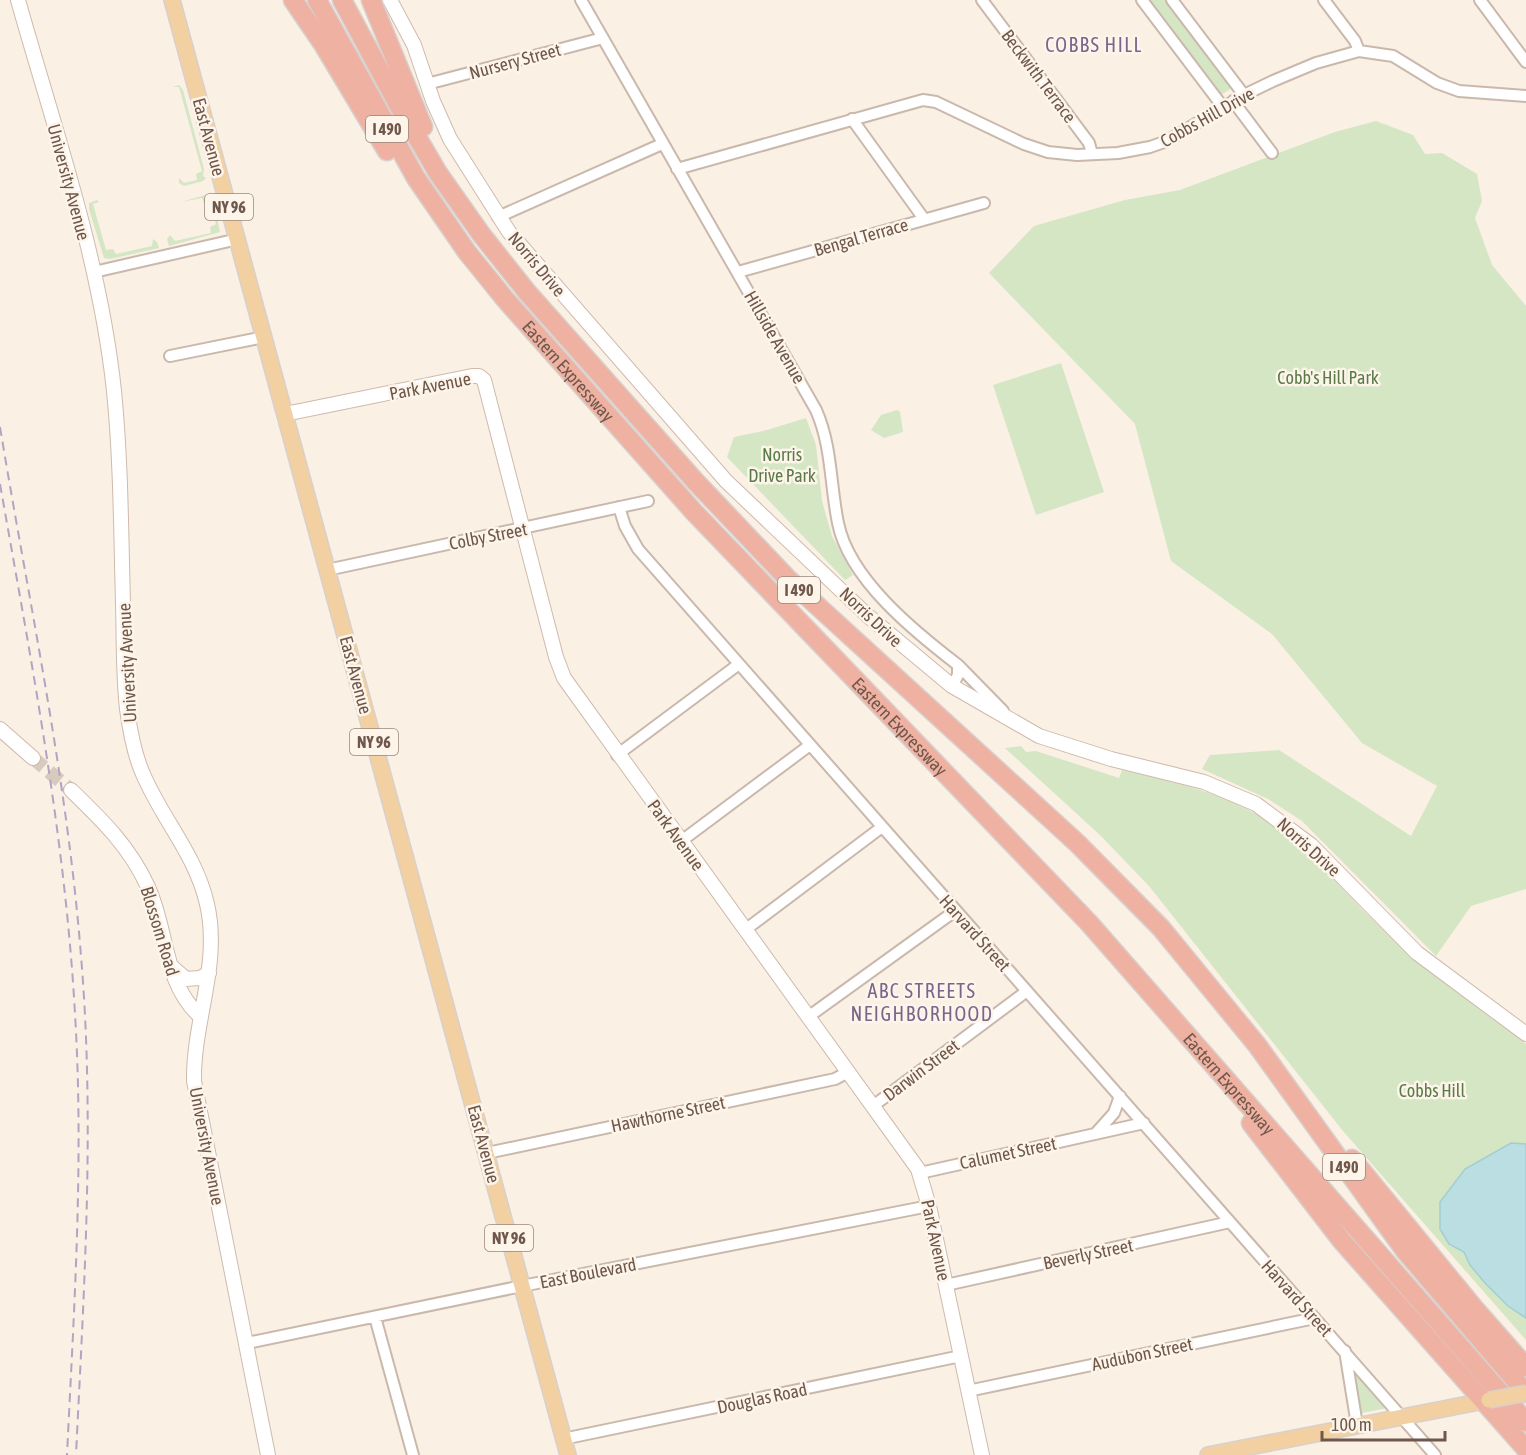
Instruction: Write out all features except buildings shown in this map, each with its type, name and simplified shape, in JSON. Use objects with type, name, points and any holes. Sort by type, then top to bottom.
[{"type":"highway","points":[[292,0],[319,37],[385,148],[467,252]]},
{"type":"highway","name":"Eastern Expressway","points":[[317,0],[400,152],[467,252],[534,333],[694,512],[1015,843],[1150,990],[1526,1422]]},
{"type":"highway","name":"Eastern Expressway","points":[[342,0],[411,128],[463,210],[527,292],[741,531],[831,621],[1098,863],[1181,951],[1248,1033],[1397,1240],[1526,1393]]},
{"type":"highway","points":[[371,0],[413,107],[463,210]]},
{"type":"highway","points":[[1150,990],[1335,1232],[1526,1449]]},
{"type":"highway","points":[[1248,1033],[1474,1308],[1526,1367]]},
{"type":"main road","name":"East Avenue","points":[[172,0],[568,1455]]},
{"type":"main road","points":[[1208,1455],[1265,1449],[1357,1425],[1526,1393]]},
{"type":"street","name":"University Avenue","points":[[18,0],[94,272],[110,358],[119,443],[124,685],[131,733],[142,773],[186,850],[207,902],[211,925],[209,973],[194,1055],[194,1081],[268,1455]]},
{"type":"street","name":"Norris Drive","points":[[390,0],[414,45],[427,84],[453,146],[498,217],[536,264],[726,481],[868,615],[952,686],[1039,736],[1089,752],[1204,782],[1256,804],[1311,845],[1417,953],[1526,1034]]},
{"type":"street","name":"Hillside Avenue","points":[[581,0],[662,144],[738,272],[823,426],[830,459],[838,526],[853,558],[896,612],[958,665],[1019,726]]},
{"type":"street","name":"Beckwith Terrace","points":[[982,0],[1089,143],[1092,154]]},
{"type":"street","points":[[1142,0],[1223,107]]},
{"type":"street","points":[[1172,0],[1272,153]]},
{"type":"street","points":[[1324,0],[1355,41],[1359,51]]},
{"type":"street","points":[[1480,0],[1526,62]]},
{"type":"street","name":"Nursery Street","points":[[427,84],[603,38]]},
{"type":"street","name":"Cobbs Hill Drive","points":[[677,169],[916,100],[929,100],[1036,149],[1061,154],[1118,153],[1167,141],[1238,98],[1316,63],[1359,51],[1393,56],[1437,83],[1459,91],[1526,96]]},
{"type":"street","points":[[852,119],[924,219]]},
{"type":"street","points":[[498,217],[662,144]]},
{"type":"street","name":"Bengal Terrace","points":[[738,272],[984,203]]},
{"type":"street","points":[[94,272],[238,239]]},
{"type":"street","points":[[170,356],[264,337]]},
{"type":"street","name":"Park Avenue","points":[[285,414],[472,376],[481,377],[487,390],[559,669],[617,755],[920,1173],[930,1206],[982,1455]]},
{"type":"street","name":"Colby Street","points":[[327,570],[523,530],[648,501]]},
{"type":"street","name":"Harvard Street","points":[[619,507],[638,549],[1435,1455]]},
{"type":"street","points":[[617,755],[739,664]]},
{"type":"street","points":[[952,686],[958,675],[958,665]]},
{"type":"street","points":[[0,729],[33,758]]},
{"type":"street","points":[[680,842],[810,745]]},
{"type":"street","name":"Blossom Road","points":[[71,790],[113,831],[138,867],[159,920],[181,993],[201,1017]]},
{"type":"street","points":[[745,930],[882,827]]},
{"type":"street","points":[[808,1017],[955,911]]},
{"type":"street","points":[[171,966],[186,979],[200,978],[209,973]]},
{"type":"street","name":"Darwin Street","points":[[873,1106],[1027,991]]},
{"type":"street","name":"Hawthorne Street","points":[[487,1153],[832,1080],[848,1072]]},
{"type":"street","points":[[1096,1133],[1114,1113],[1120,1096]]},
{"type":"street","name":"Calumet Street","points":[[920,1173],[1144,1123]]},
{"type":"street","name":"East Boulevard","points":[[247,1343],[522,1286],[930,1206]]},
{"type":"street","name":"Beverly Street","points":[[946,1285],[1230,1222]]},
{"type":"street","points":[[375,1317],[413,1455]]},
{"type":"street","name":"Audubon Street","points":[[968,1390],[1315,1318]]},
{"type":"street","name":"Harvard Street","points":[[1345,1351],[1357,1425]]},
{"type":"street","name":"Douglas Road","points":[[563,1439],[961,1356]]},
{"type":"green space","points":[[1146,0],[1167,0],[1232,88],[1219,96]]},
{"type":"green space","points":[[179,85],[183,90],[204,169],[203,176],[206,178],[184,186],[179,183],[179,178],[184,183],[197,180],[196,174],[202,171],[179,87],[173,87]]},
{"type":"green space","name":"Cobb's Hill Park","points":[[1376,121],[1413,135],[1425,154],[1442,153],[1477,174],[1482,201],[1475,218],[1492,265],[1526,306],[1526,889],[1471,906],[1436,956],[1302,821],[1268,799],[1202,769],[1210,755],[1279,750],[1411,836],[1437,786],[1362,743],[1272,634],[1171,561],[1135,424],[989,273],[1034,226],[1125,200],[1180,190],[1335,132]]},
{"type":"green space","points":[[209,194],[212,196],[220,232],[169,246],[167,239],[170,235],[175,241],[211,233],[210,227],[216,224],[210,202],[204,203],[202,198],[181,202]]},
{"type":"green space","points":[[97,200],[99,202],[93,204],[106,250],[113,249],[116,254],[152,246],[153,239],[159,248],[110,259],[104,258],[89,209],[89,203]]},
{"type":"green space","points":[[1061,363],[1104,492],[1036,515],[993,385]]},
{"type":"green space","points":[[897,410],[900,412],[903,432],[884,438],[871,430],[881,415]]},
{"type":"green space","name":"Norris Drive Park","points":[[806,418],[816,445],[822,501],[832,536],[853,575],[845,580],[727,457],[734,437]]},
{"type":"green space","name":"Cobbs Hill","points":[[1021,746],[1026,752],[1036,751],[1119,778],[1122,770],[1191,787],[1256,814],[1301,848],[1405,949],[1526,1044],[1526,1340],[1343,1131],[1149,886],[1101,836],[1005,748]]},
{"type":"green space","points":[[1354,1375],[1356,1375],[1387,1408],[1362,1413]]},
{"type":"water","points":[[1511,1143],[1526,1144],[1526,1318],[1508,1306],[1485,1283],[1470,1265],[1464,1252],[1449,1244],[1440,1229],[1440,1202],[1465,1169]]},
{"type":"tunnel","points":[[33,758],[71,790]]},
{"type":"railway","points":[[0,427],[57,757],[75,889],[81,956],[88,1143],[85,1268],[76,1455]]},
{"type":"railway","points":[[0,484],[35,682],[55,814],[75,1014],[79,1124],[75,1290],[67,1455]]},
{"type":"district","name":"COBBS HILL","points":[[1094,44]]},
{"type":"district","name":"ABC STREETS NEIGHBORHOOD","points":[[922,1002]]}]
